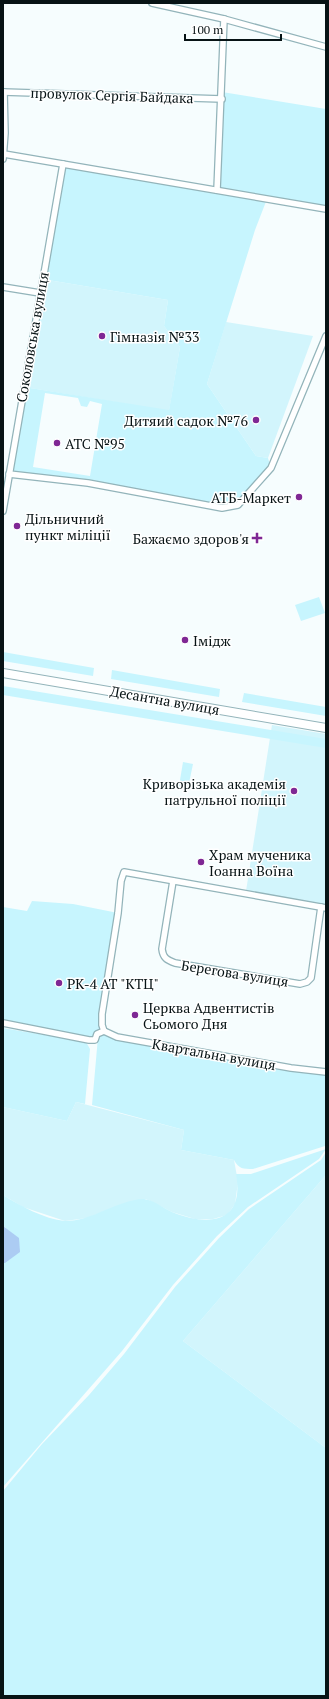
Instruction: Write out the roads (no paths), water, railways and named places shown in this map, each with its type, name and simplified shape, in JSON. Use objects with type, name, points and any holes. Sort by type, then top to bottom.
[{"type":"main road","name":"Десантна вулиця","points":[[3,673],[326,728]]},
{"type":"street","points":[[152,3],[224,19],[326,47]]},
{"type":"street","points":[[217,190],[222,99],[224,19]]},
{"type":"street","points":[[3,92],[4,157],[63,164],[326,209]]},
{"type":"street","name":"провулок Сергія Байдака","points":[[3,92],[222,99]]},
{"type":"street","name":"Соколовська вулиця","points":[[3,511],[63,164]]},
{"type":"street","points":[[3,287],[40,293]]},
{"type":"street","points":[[9,474],[88,483],[222,508],[238,505],[271,468],[326,336]]},
{"type":"street","name":"Берегова вулиця","points":[[104,1031],[102,1025],[102,1014],[118,913],[121,881],[124,872],[324,907],[311,978],[307,982],[300,984],[175,963],[166,960],[163,956],[162,950],[173,881]]},
{"type":"street","points":[[3,1023],[89,1040],[95,1040],[97,1034],[104,1031]]},
{"type":"street","name":"Квартальна вулиця","points":[[104,1031],[124,1038],[291,1068],[326,1072]]},
{"type":"place","name":"Гімназія №33","points":[[102,336]]},
{"type":"place","name":"Дитяий садок №76","points":[[256,420]]},
{"type":"place","name":"АТС №95","points":[[57,443]]},
{"type":"place","name":"АТБ-Маркет","points":[[299,497]]},
{"type":"place","name":"Дільничний пункт міліції","points":[[17,526]]},
{"type":"place","name":"Бажаємо здоров'я","points":[[257,538]]},
{"type":"place","name":"Імідж","points":[[185,640]]},
{"type":"place","name":"Криворізька академія патрульної поліції","points":[[294,791]]},
{"type":"place","name":"Храм мученика Іоанна Воїна","points":[[201,862]]},
{"type":"place","name":"РК-4 АТ \"КТЦ\"","points":[[59,983]]},
{"type":"place","name":"Церква Адвентистів Сьомого Дня","points":[[135,1015]]}]
